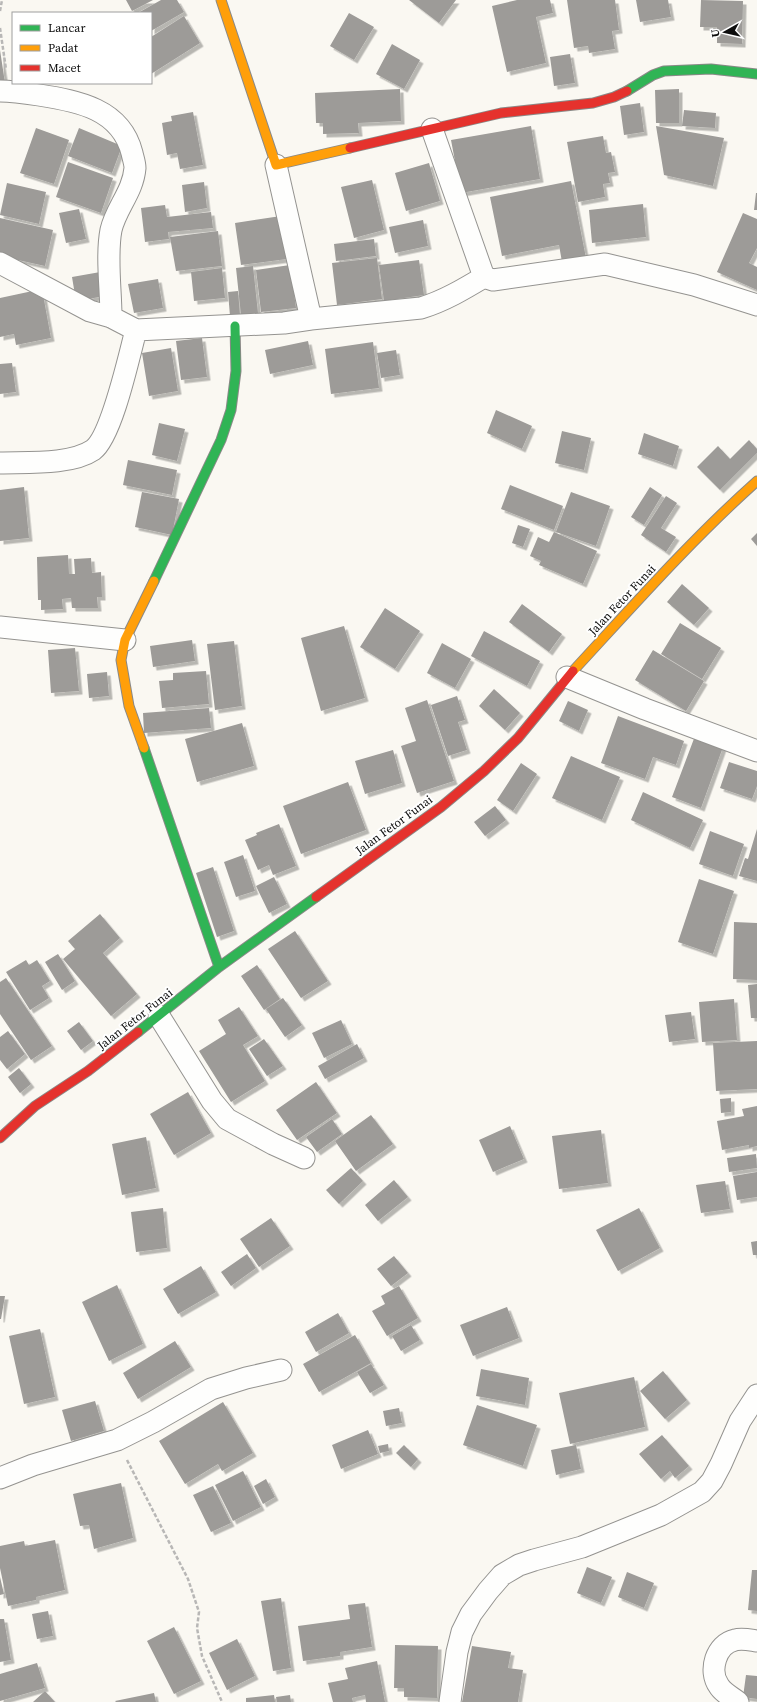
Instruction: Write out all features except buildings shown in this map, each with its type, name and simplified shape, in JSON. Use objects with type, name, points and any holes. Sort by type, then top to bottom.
[{"type":"street","points":[[222,0],[276,165],[310,319]]},
{"type":"street","points":[[276,165],[501,113],[593,104],[614,97],[640,84],[653,75],[664,71],[711,69],[757,74]]},
{"type":"street","points":[[4,91],[56,98],[86,104],[114,120],[129,140],[135,166],[133,180],[111,229],[109,249],[111,317]]},
{"type":"street","points":[[432,129],[484,277]]},
{"type":"street","points":[[0,263],[90,311],[111,317],[136,330],[284,323],[421,308],[436,304],[460,292],[484,277]]},
{"type":"street","points":[[484,277],[493,280],[605,264],[694,285],[757,305]]},
{"type":"street","points":[[220,967],[129,706],[121,660],[125,640],[221,440],[231,410],[236,371],[235,326]]},
{"type":"street","points":[[0,462],[46,462],[73,458],[93,450],[101,441],[111,420],[136,330]]},
{"type":"street","name":"Jalan Fetor Funai","points":[[2,1131],[35,1106],[88,1071],[220,967],[441,807],[484,771],[518,738],[567,678],[692,542],[722,512],[757,481]]},
{"type":"street","points":[[0,627],[125,640]]},
{"type":"street","points":[[567,678],[757,751]]},
{"type":"street","points":[[159,1016],[212,1102],[227,1119],[273,1144],[304,1158]]},
{"type":"street","points":[[0,1478],[33,1465],[117,1440],[153,1422],[211,1389],[246,1378],[281,1370]]},
{"type":"street","points":[[450,1702],[457,1652],[462,1632],[471,1614],[502,1575],[519,1565],[582,1547],[654,1518],[687,1502],[702,1492],[712,1481],[722,1464],[740,1421],[757,1395]]},
{"type":"street","points":[[738,1702],[721,1690],[718,1685],[715,1668],[716,1657],[726,1643],[736,1640],[757,1641]]},
{"type":"path","points":[[0,11],[2,0]]},
{"type":"path","points":[[0,28],[4,91]]},
{"type":"path","points":[[117,1440],[138,1486],[188,1579],[199,1612],[197,1628],[202,1656],[222,1702]]},
{"type":"traffic: fast","points":[[627,91],[653,75],[664,71],[711,69],[757,74]]},
{"type":"traffic: fast","points":[[154,581],[221,440],[231,410],[236,371],[235,326]]},
{"type":"traffic: fast","points":[[144,748],[219,967]]},
{"type":"traffic: fast","points":[[138,1032],[219,967],[316,897]]},
{"type":"traffic: slow","points":[[221,0],[276,165],[350,148]]},
{"type":"traffic: slow","points":[[573,671],[709,526],[757,481]]},
{"type":"traffic: slow","points":[[144,748],[129,706],[121,660],[125,640],[154,581]]},
{"type":"traffic: jam","points":[[350,148],[501,113],[593,103],[614,97],[627,91]]},
{"type":"traffic: jam","points":[[316,897],[441,807],[484,771],[518,738],[573,671]]},
{"type":"traffic: jam","points":[[0,1138],[35,1106],[88,1071],[138,1032]]}]
